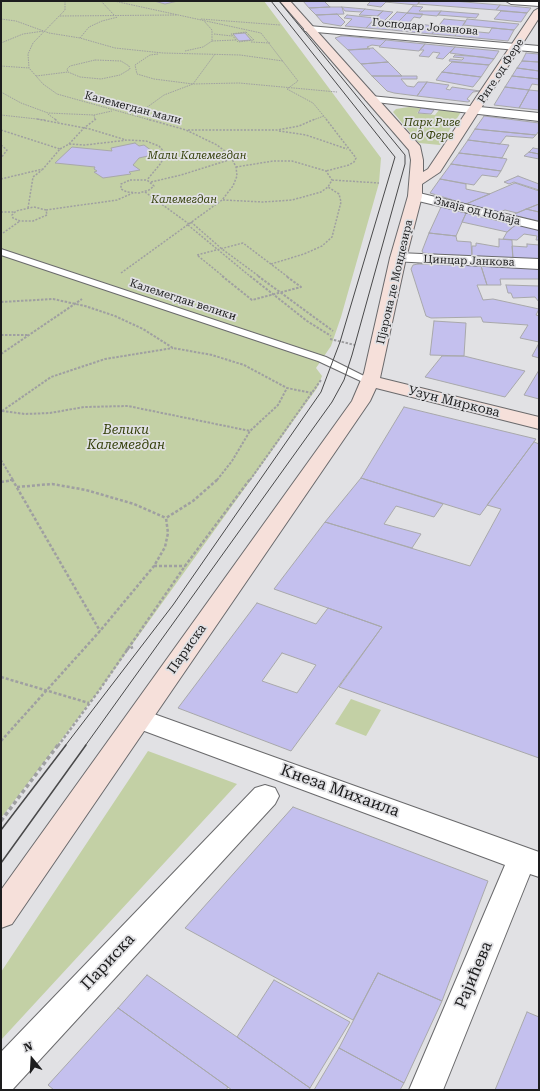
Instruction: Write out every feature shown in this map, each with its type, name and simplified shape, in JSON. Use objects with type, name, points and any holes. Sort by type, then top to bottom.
[{"type":"street","name":"Пјарона де Мондезира","points":[[285,1],[415,149],[417,160],[415,196],[398,258],[379,349],[370,381]]},
{"type":"street","points":[[511,1],[539,3]]},
{"type":"street","name":"Риге од Фере","points":[[475,110],[539,11]]},
{"type":"street","name":"Господар Јованова","points":[[309,29],[539,49]]},
{"type":"street","points":[[371,99],[539,117]]},
{"type":"street","points":[[416,182],[434,172],[475,110]]},
{"type":"street","name":"Змаја од Ноћаја","points":[[415,196],[539,226]]},
{"type":"street","name":"Цинцар Јанкова","points":[[398,258],[539,264]]},
{"type":"street","name":"Узун Миркова","points":[[370,381],[539,423]]},
{"type":"street","name":"Париска","points":[[1,915],[362,401],[370,381]]},
{"type":"street","name":"Кнеза Михаила","points":[[140,719],[311,780],[531,862]]},
{"type":"street","name":"Париска","points":[[1,1077],[265,796]]},
{"type":"street","name":"Рајићева","points":[[426,1090],[531,862]]},
{"type":"lane","name":"Калемегдан велики","points":[[1,252],[332,362],[370,381]]},
{"type":"path","points":[[1,66],[29,68],[28,54],[33,43],[59,16],[66,6],[65,1]]},
{"type":"path","points":[[101,1],[114,15]]},
{"type":"path","points":[[114,1],[199,19],[282,25]]},
{"type":"path","points":[[59,16],[184,15]]},
{"type":"path","points":[[80,38],[92,25],[124,16]]},
{"type":"path","points":[[1,19],[16,21],[44,31],[80,38],[115,48],[162,53]]},
{"type":"path","points":[[199,19],[233,28],[261,33],[298,81],[287,89]]},
{"type":"path","points":[[203,21],[214,34],[233,36],[236,40]]},
{"type":"path","points":[[233,28],[238,33]]},
{"type":"path","points":[[1,43],[31,32],[44,31]]},
{"type":"path","points":[[180,52],[203,47],[212,41],[236,40],[238,42],[254,40],[246,32],[231,34],[233,36]]},
{"type":"path","points":[[212,41],[214,34]]},
{"type":"path","points":[[248,40],[270,43]]},
{"type":"path","points":[[68,72],[67,69],[70,66],[95,60],[114,60],[129,66],[134,65],[150,55],[180,52],[252,56],[283,61]]},
{"type":"path","points":[[135,117],[164,95],[193,84],[215,54]]},
{"type":"path","points":[[134,65],[137,74],[154,80],[193,84],[239,83],[287,89],[337,92]]},
{"type":"path","points":[[36,76],[68,72],[80,77],[101,79],[127,72],[130,69],[129,66]]},
{"type":"path","name":"Калемегдан мали","points":[[29,68],[43,84],[57,94],[112,111],[186,130],[216,145],[232,159],[236,167]]},
{"type":"path","points":[[287,89],[291,93],[311,100],[356,158],[354,162],[326,171]]},
{"type":"path","points":[[1,92],[21,103],[48,113],[94,115],[112,111]]},
{"type":"path","points":[[48,113],[58,122]]},
{"type":"path","points":[[1,115],[58,122],[128,140],[146,141],[159,146],[165,153],[161,163],[146,180]]},
{"type":"path","points":[[28,208],[33,177],[43,169],[60,149],[69,144],[84,128],[96,120],[94,115]]},
{"type":"path","points":[[278,130],[299,126],[324,116]]},
{"type":"path","points":[[1,130],[60,149]]},
{"type":"path","points":[[186,130],[278,130],[306,135],[348,149]]},
{"type":"path","points":[[69,144],[108,144],[128,140]]},
{"type":"path","points":[[1,145],[7,150],[1,158]]},
{"type":"path","points":[[133,193],[123,190],[120,186],[121,184],[135,180],[146,180],[151,182],[181,175],[232,159]]},
{"type":"path","points":[[1,354],[101,286],[222,200],[233,186],[237,176],[236,167],[273,161],[307,164],[326,171],[332,180]]},
{"type":"path","points":[[1,179],[43,169]]},
{"type":"path","points":[[332,180],[379,183]]},
{"type":"path","points":[[222,200],[263,202],[292,200],[312,195],[328,188],[332,180]]},
{"type":"path","points":[[1,212],[14,212],[28,208],[46,210],[117,200],[133,193],[145,192],[153,188],[154,184],[151,182]]},
{"type":"path","points":[[271,264],[304,254],[322,246],[332,237],[337,223],[341,202],[338,194],[328,188]]},
{"type":"path","points":[[145,192],[333,332]]},
{"type":"path","points":[[14,212],[13,218],[20,221],[33,221],[44,218],[48,212],[46,210]]},
{"type":"path","points":[[1,235],[20,221]]},
{"type":"path","points":[[189,224],[217,250],[307,321],[332,336]]},
{"type":"path","points":[[243,243],[271,264],[301,287],[252,300],[196,255],[243,243]]},
{"type":"path","points":[[1,302],[32,299],[53,299],[75,304],[115,316],[144,329],[173,348]]},
{"type":"path","points":[[1,335],[28,335]]},
{"type":"path","points":[[1,411],[52,377],[79,366],[105,358],[173,348],[212,355],[244,365],[287,388],[312,393],[277,444],[185,566],[89,703],[1,821]]},
{"type":"path","points":[[166,518],[193,500],[220,478],[232,462],[250,431],[278,405],[287,388]]},
{"type":"path","points":[[1,411],[25,414],[50,413],[84,407],[128,406],[250,431]]},
{"type":"path","points":[[1,460],[100,631]]},
{"type":"path","points":[[1,482],[13,480]]},
{"type":"path","points":[[17,487],[52,484],[80,488],[134,504],[166,518]]},
{"type":"path","points":[[1,741],[100,631],[154,566],[165,547],[168,533],[166,518]]},
{"type":"path","points":[[154,566],[185,566]]},
{"type":"path","points":[[126,650],[133,647]]},
{"type":"path","points":[[1,677],[89,703]]},
{"type":"green space","name":"Калемегдан","points":[[1,1],[264,1],[381,158],[379,183],[341,317],[331,346],[316,368],[322,376],[317,388],[98,692],[1,818]]},
{"type":"green space","name":"Парк Риге од Фере","points":[[409,107],[421,108],[417,113],[435,115],[439,110],[461,112],[440,145],[419,143],[393,112],[396,109]]},
{"type":"green space","points":[[351,699],[381,710],[366,736],[335,724]]},
{"type":"green space","points":[[148,751],[237,784],[1,1040],[1,972]]},
{"type":"building","points":[[154,1],[178,1],[165,4]]},
{"type":"building","points":[[303,1],[324,1],[330,7],[309,8]]},
{"type":"building","points":[[371,1],[387,1],[381,7],[367,5]]},
{"type":"building","points":[[420,1],[417,5],[385,2]]},
{"type":"building","points":[[420,1],[453,1],[500,5],[496,10],[418,4]]},
{"type":"building","points":[[500,5],[531,8],[527,13],[496,10]]},
{"type":"building","points":[[413,6],[423,7],[419,11],[441,11],[437,16],[407,13]]},
{"type":"building","points":[[342,7],[344,14],[316,15],[309,8]]},
{"type":"building","points":[[342,7],[365,9],[362,12],[345,11]]},
{"type":"building","points":[[365,9],[383,11],[377,16],[359,15]]},
{"type":"building","points":[[383,11],[393,12],[384,21],[374,20]]},
{"type":"building","points":[[441,11],[479,14],[476,18],[438,15]]},
{"type":"building","points":[[501,11],[527,13],[521,22],[494,19]]},
{"type":"building","points":[[397,12],[407,13],[398,22],[388,21]]},
{"type":"building","points":[[407,13],[423,14],[420,18],[414,17],[409,23],[398,22]]},
{"type":"building","points":[[337,14],[345,22],[341,26],[323,23],[316,15]]},
{"type":"building","points":[[347,15],[375,18],[366,28],[345,26],[352,19],[344,18]]},
{"type":"building","points":[[444,19],[466,21],[455,36],[432,34]]},
{"type":"building","points":[[467,19],[519,24],[514,30],[463,25]]},
{"type":"building","points":[[374,20],[384,21],[381,24],[397,25],[392,30],[366,28]]},
{"type":"building","points":[[399,23],[416,24],[410,32],[392,30]]},
{"type":"building","points":[[416,24],[438,26],[432,34],[410,32]]},
{"type":"building","points":[[492,28],[514,30],[508,41],[455,36],[459,30],[489,33]]},
{"type":"building","points":[[245,33],[251,40],[239,41],[233,34]]},
{"type":"building","points":[[341,36],[386,40],[380,46],[372,45],[367,47],[370,49],[348,50],[335,38]]},
{"type":"building","points":[[386,40],[425,44],[419,51],[379,47]]},
{"type":"building","points":[[425,44],[455,47],[443,59],[436,58],[440,53],[433,52],[429,57],[419,56],[424,50],[420,50]]},
{"type":"building","points":[[455,47],[499,51],[494,59],[450,53]]},
{"type":"building","points":[[373,48],[388,62],[361,64],[348,50]]},
{"type":"building","points":[[526,53],[539,54],[539,62],[522,61]]},
{"type":"building","points":[[455,55],[494,59],[489,65],[449,61],[450,59],[462,60],[464,58],[453,57]]},
{"type":"building","points":[[522,61],[539,62],[539,71],[517,68]]},
{"type":"building","points":[[388,62],[402,76],[372,76],[361,64]]},
{"type":"building","points":[[452,62],[489,65],[481,77],[442,72]]},
{"type":"building","points":[[517,68],[539,71],[539,79],[512,76]]},
{"type":"building","points":[[442,72],[481,77],[473,87],[436,80]]},
{"type":"building","points":[[372,76],[417,76],[417,79],[401,79],[407,86],[414,87],[418,82],[427,82],[417,96],[387,91]]},
{"type":"building","points":[[512,76],[539,79],[539,85],[532,84],[529,90],[505,87]]},
{"type":"building","points":[[427,82],[449,85],[446,89],[450,90],[452,87],[480,91],[473,92],[467,99],[470,101],[468,102],[417,96]]},
{"type":"building","points":[[505,87],[529,90],[519,108],[494,105]]},
{"type":"building","points":[[529,90],[539,91],[539,110],[519,108]]},
{"type":"building","points":[[421,108],[434,110],[431,114],[418,113]]},
{"type":"building","points":[[484,116],[539,123],[539,131],[536,135],[475,129]]},
{"type":"building","points":[[475,129],[536,135],[533,138],[506,136],[500,144],[468,140]]},
{"type":"building","points":[[468,140],[509,145],[502,158],[459,153]]},
{"type":"building","points":[[135,143],[139,146],[144,145],[152,151],[148,152],[152,155],[139,158],[133,165],[140,170],[129,172],[131,174],[103,178],[94,172],[97,171],[94,169],[95,167],[55,163],[72,147],[112,151],[111,148]]},
{"type":"building","points":[[533,148],[539,149],[539,154],[529,152]]},
{"type":"building","points":[[529,152],[539,154],[539,159],[524,156]]},
{"type":"building","points":[[459,153],[507,159],[501,171],[451,164]]},
{"type":"building","points":[[451,164],[501,171],[497,177],[482,175],[474,185],[440,179]]},
{"type":"building","points":[[518,176],[539,184],[539,190],[514,182],[509,184],[504,182]]},
{"type":"building","points":[[440,179],[466,184],[466,189],[490,194],[466,204],[430,193]]},
{"type":"building","points":[[515,183],[539,191],[539,204],[517,213],[505,210],[497,213],[466,204]]},
{"type":"building","points":[[539,204],[539,212],[526,209]]},
{"type":"building","points":[[441,207],[467,211],[456,236],[429,233]]},
{"type":"building","points":[[526,209],[539,212],[539,221],[512,215]]},
{"type":"building","points":[[467,211],[518,223],[507,232],[462,222]]},
{"type":"building","points":[[518,223],[539,228],[539,240],[536,240],[537,236],[524,234],[517,240],[503,239],[507,232]]},
{"type":"building","points":[[429,233],[456,236],[457,241],[471,242],[472,258],[423,253],[422,251]]},
{"type":"building","points":[[499,239],[512,240],[513,260],[472,258],[472,246],[476,246],[476,243],[499,247]]},
{"type":"building","points":[[527,244],[539,245],[539,261],[513,260],[512,246],[527,247]]},
{"type":"building","points":[[413,265],[481,266],[487,285],[477,285],[483,300],[493,299],[539,309],[536,315],[539,316],[539,342],[520,338],[528,325],[483,322],[481,317],[431,318],[426,316],[411,269]]},
{"type":"building","points":[[481,266],[539,268],[539,279],[500,279],[501,285],[487,285]]},
{"type":"building","points":[[506,285],[539,286],[539,302],[535,297],[513,298],[511,293],[508,293]]},
{"type":"building","points":[[434,321],[466,323],[464,356],[430,355]]},
{"type":"building","points":[[538,345],[539,358],[532,356]]},
{"type":"building","points":[[442,356],[464,356],[525,371],[505,397],[425,377]]},
{"type":"building","points":[[539,370],[539,399],[524,395]]},
{"type":"building","points":[[404,407],[536,439],[480,515],[361,478]]},
{"type":"building","points":[[534,442],[539,444],[539,758],[339,687],[382,627],[274,589],[325,522],[470,566],[501,509],[487,505]]},
{"type":"building","points":[[361,478],[443,504],[434,517],[396,506],[384,524],[421,534],[412,548],[325,522]]},
{"type":"building","points":[[257,603],[316,624],[328,608],[382,627],[291,751],[178,708]],"holes":[[[282,653],[316,665],[297,693],[262,681]]]},
{"type":"building","points":[[293,807],[488,881],[442,1001],[378,973],[353,1020],[185,928]]},
{"type":"building","points":[[378,973],[442,1001],[404,1083],[339,1048]]},
{"type":"building","points":[[147,975],[310,1088],[309,1090],[232,1090],[118,1008]]},
{"type":"building","points":[[274,980],[350,1022],[310,1088],[237,1037]]},
{"type":"building","points":[[118,1008],[228,1087],[226,1090],[54,1090],[48,1085]]},
{"type":"building","points":[[527,1012],[539,1017],[539,1090],[495,1090]]},
{"type":"building","points":[[339,1048],[404,1083],[400,1090],[314,1090]]},
{"type":"tram line","points":[[65,746],[173,605],[321,392],[340,342],[395,157],[271,1]]},
{"type":"tram line","points":[[85,746],[332,402],[344,380],[352,355],[405,164],[405,155],[279,1]]},
{"type":"tram line","points":[[1,830],[66,745]]},
{"type":"tram line","points":[[1,863],[86,745]]},
{"type":"park label","name":"Мали Калемегдан","points":[[197,156]]},
{"type":"park label","name":"Велики Калемегдан","points":[[126,438]]}]
